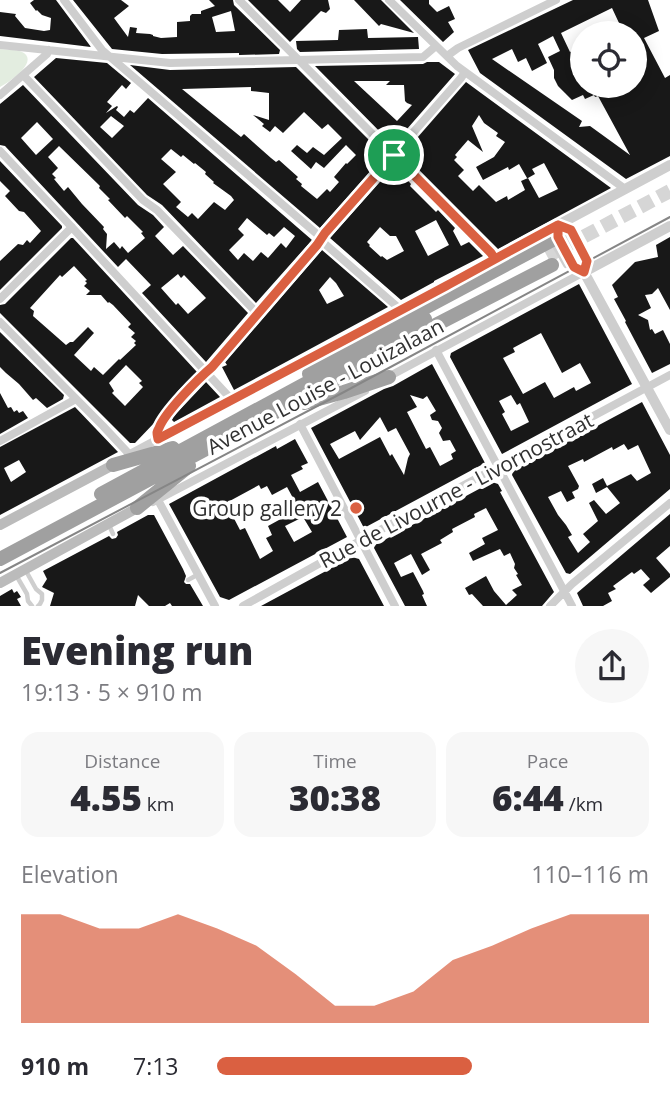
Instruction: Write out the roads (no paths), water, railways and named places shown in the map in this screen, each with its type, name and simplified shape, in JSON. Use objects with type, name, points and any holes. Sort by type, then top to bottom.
[{"type":"highway","points":[[280,403],[335,350],[562,231]]},
{"type":"highway","name":"Avenue Louise - Louizalaan","points":[[0,549],[280,403],[414,325],[557,265]]},
{"type":"highway","points":[[280,403],[344,392],[389,377]]},
{"type":"highway","points":[[113,465],[211,440]]},
{"type":"highway","points":[[137,508],[211,440]]},
{"type":"highway","name":"Avenue Louise - Louizalaan","points":[[0,559],[211,440]]},
{"type":"main road","name":"Avenue Louise - Louizalaan","points":[[0,525],[113,465]]},
{"type":"main road","name":"Avenue Louise - Louizalaan","points":[[2,582],[111,529],[137,508]]},
{"type":"street","points":[[64,0],[102,50],[317,234],[401,310]]},
{"type":"street","points":[[239,0],[495,259]]},
{"type":"street","points":[[390,0],[465,72],[625,189]]},
{"type":"street","points":[[447,56],[556,0]]},
{"type":"street","points":[[0,45],[170,63],[423,57],[436,46]]},
{"type":"street","points":[[0,95],[24,76],[48,50]]},
{"type":"street","points":[[158,439],[157,433],[164,419],[212,367],[465,72]]},
{"type":"street","points":[[24,76],[257,313]]},
{"type":"street","points":[[0,151],[232,400]]},
{"type":"street","name":"Avenue Louise - Louizalaan","points":[[113,465],[232,400],[335,350],[401,310],[495,259],[562,231],[625,189],[670,165]]},
{"type":"street","name":"Avenue Louise - Louizalaan","points":[[137,508],[158,500],[670,226]]},
{"type":"street","points":[[0,299],[72,227]]},
{"type":"street","points":[[562,231],[574,267],[584,272],[670,430]]},
{"type":"street","points":[[0,322],[130,455]]},
{"type":"street","points":[[436,351],[572,606]]},
{"type":"street","name":"Rue de Livourne - Livornostraat","points":[[243,606],[274,594],[360,541],[670,375]]},
{"type":"street","points":[[0,441],[76,399]]},
{"type":"street","points":[[300,424],[395,606]]},
{"type":"street","points":[[158,500],[215,606]]},
{"type":"street","points":[[550,606],[670,503]]},
{"type":"lane","points":[[21,572],[28,601],[32,606]]},
{"type":"lane","points":[[21,572],[42,594],[38,606]]},
{"type":"lane","points":[[188,580],[198,574]]},
{"type":"tunnel","points":[[547,256],[670,191]]},
{"type":"tram line","points":[[0,573],[670,217]]},
{"type":"place","name":"Group gallery 2","points":[[356,508]]}]
